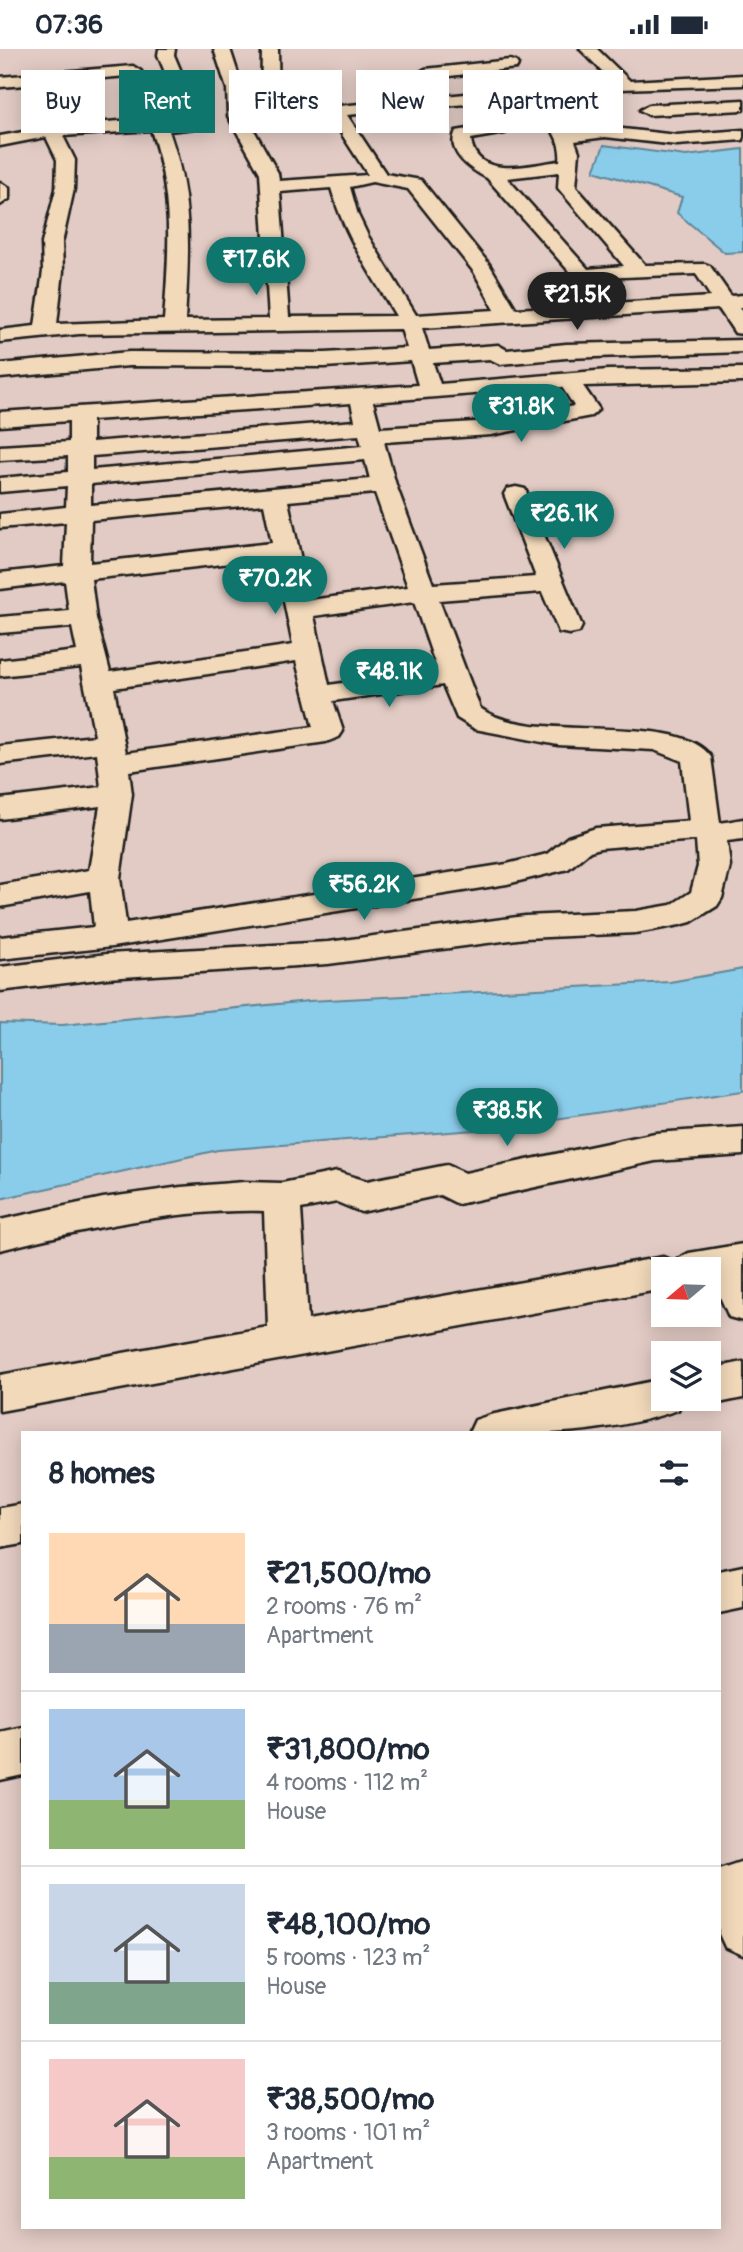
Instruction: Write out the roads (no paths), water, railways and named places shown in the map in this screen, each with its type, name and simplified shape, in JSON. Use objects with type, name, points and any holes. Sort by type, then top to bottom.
[{"type":"street","points":[[128,49],[133,70]]},
{"type":"street","points":[[167,49],[166,55],[172,70]]},
{"type":"street","points":[[222,49],[235,89],[237,115],[269,173],[279,318],[283,323],[292,325]]},
{"type":"street","points":[[270,49],[270,70]]},
{"type":"street","points":[[496,49],[514,70]]},
{"type":"street","points":[[588,49],[625,85],[642,108],[677,140]]},
{"type":"street","points":[[449,71],[510,65]]},
{"type":"street","points":[[0,82],[119,72]]},
{"type":"street","points":[[625,85],[743,80]]},
{"type":"street","points":[[694,82],[716,107]]},
{"type":"street","points":[[0,89],[21,88]]},
{"type":"street","points":[[342,111],[463,100]]},
{"type":"street","points":[[642,108],[743,105]]},
{"type":"street","points":[[342,121],[372,164],[379,179]]},
{"type":"street","points":[[0,123],[21,124]]},
{"type":"street","points":[[565,137],[605,132],[677,140],[743,135]]},
{"type":"street","points":[[0,141],[32,133]]},
{"type":"street","points":[[38,417],[47,401],[58,357],[49,332],[52,243],[65,189],[64,133]]},
{"type":"street","points":[[161,133],[173,174],[179,216],[174,327]]},
{"type":"street","points":[[474,133],[462,135],[464,151],[478,166],[494,174],[583,275],[698,268],[735,301],[742,325]]},
{"type":"street","points":[[562,133],[570,152],[567,188],[640,272]]},
{"type":"street","points":[[494,174],[570,165]]},
{"type":"street","points":[[271,187],[379,179],[414,184],[495,286],[508,317]]},
{"type":"street","points":[[339,182],[348,215],[358,236],[410,322],[431,391]]},
{"type":"street","points":[[0,188],[0,199]]},
{"type":"street","points":[[0,336],[174,327],[410,322],[735,301]]},
{"type":"street","points":[[485,318],[510,386]]},
{"type":"street","points":[[0,371],[129,359],[325,360],[743,346]]},
{"type":"street","points":[[0,419],[569,382],[608,377],[743,375]]},
{"type":"street","points":[[0,453],[372,438],[491,428],[588,409],[569,382]]},
{"type":"street","points":[[0,979],[107,966],[328,953],[525,927],[657,920],[680,914],[706,898],[714,866],[696,757],[687,750],[666,742],[570,737],[493,726],[476,721],[467,712],[384,485],[360,396]]},
{"type":"street","points":[[80,415],[77,573],[83,618],[97,669],[117,795],[104,878],[112,936]]},
{"type":"street","points":[[0,485],[79,478],[372,438]]},
{"type":"street","points":[[0,521],[384,485]]},
{"type":"street","points":[[516,494],[569,626]]},
{"type":"street","points":[[0,755],[112,753],[327,734],[329,731],[317,695],[275,497]]},
{"type":"street","points":[[0,580],[286,549]]},
{"type":"street","points":[[299,610],[422,593],[552,584]]},
{"type":"street","points":[[0,625],[83,618]]},
{"type":"street","points":[[0,668],[97,669],[308,651]]},
{"type":"street","points":[[317,695],[453,675]]},
{"type":"street","points":[[0,809],[117,795]]},
{"type":"street","points":[[0,948],[112,936],[548,866],[567,857],[579,844],[596,838],[743,829]]},
{"type":"street","points":[[0,896],[104,878]]},
{"type":"street","points":[[0,1235],[63,1220],[182,1201],[232,1197],[282,1198],[337,1187],[351,1189],[361,1197],[447,1179],[458,1189],[655,1147],[743,1140]]},
{"type":"street","points":[[282,1198],[289,1340]]},
{"type":"street","points":[[721,1267],[743,1305]]},
{"type":"street","points":[[0,1393],[651,1275]]},
{"type":"street","points":[[721,1385],[743,1380]]},
{"type":"street","points":[[500,1431],[651,1399]]},
{"type":"street","points":[[0,1528],[21,1524]]},
{"type":"street","points":[[721,1592],[743,1587]]},
{"type":"street","points":[[0,1756],[21,1751]]},
{"type":"water","points":[[604,145],[686,156],[743,149],[743,252],[725,253],[677,213],[682,197],[594,171]]},
{"type":"water","points":[[743,969],[743,1091],[488,1129],[218,1150],[0,1199],[0,1023],[62,1025],[309,1001],[670,982]]}]
